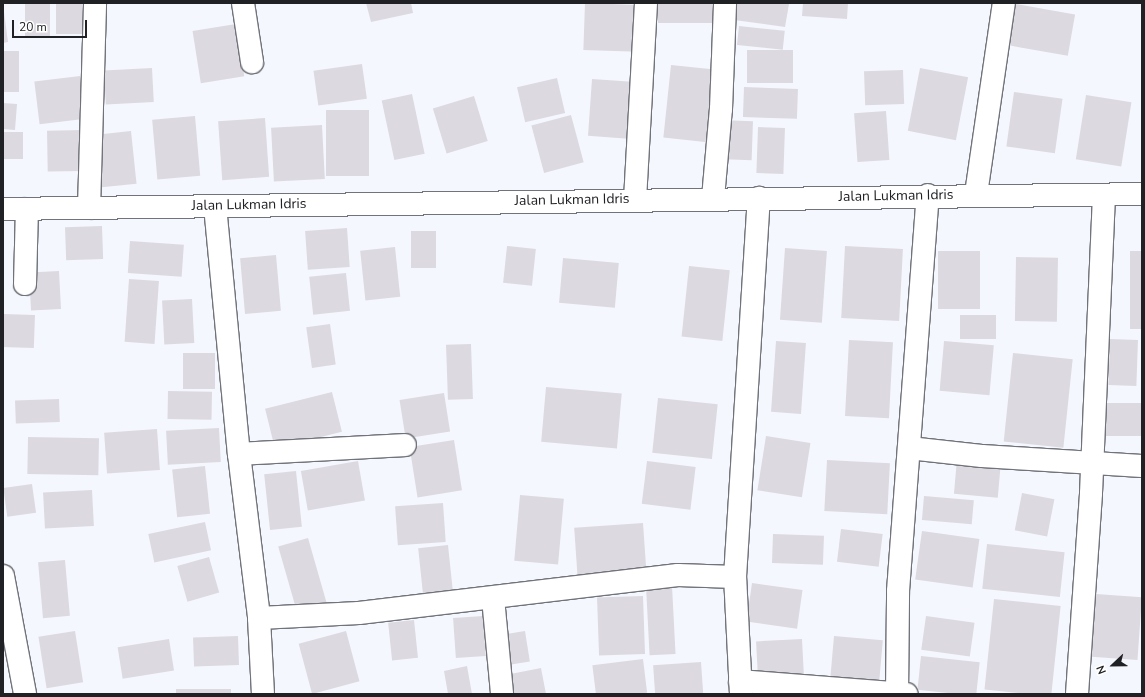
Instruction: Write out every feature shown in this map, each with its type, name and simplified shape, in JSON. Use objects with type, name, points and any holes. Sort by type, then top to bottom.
[{"type":"street","points":[[89,208],[95,3]]},
{"type":"street","points":[[242,3],[252,62]]},
{"type":"street","points":[[635,200],[646,3]]},
{"type":"street","points":[[713,198],[721,109],[725,3]]},
{"type":"street","points":[[976,194],[1004,3]]},
{"type":"street","name":"Jalan Lukman Idris","points":[[3,210],[976,194],[1142,194]]},
{"type":"street","points":[[759,198],[735,577],[740,688],[900,694],[898,591],[928,195]]},
{"type":"street","points":[[1078,694],[1093,462],[1104,195]]},
{"type":"street","points":[[215,206],[239,454],[259,618],[263,694]]},
{"type":"street","points":[[25,284],[27,209]]},
{"type":"street","points":[[239,454],[405,445]]},
{"type":"street","points":[[909,448],[982,456],[1142,466]]},
{"type":"street","points":[[259,618],[359,613],[678,575],[735,577]]},
{"type":"street","points":[[3,576],[25,694]]},
{"type":"street","points":[[493,598],[502,694]]},
{"type":"building","points":[[25,3],[50,3],[50,38],[25,38]]},
{"type":"building","points":[[56,3],[83,3],[83,34],[56,34]]},
{"type":"building","points":[[366,3],[411,3],[413,13],[371,22]]},
{"type":"building","points":[[585,3],[639,5],[637,52],[583,50]]},
{"type":"building","points":[[658,3],[720,3],[720,23],[658,23]]},
{"type":"building","points":[[736,3],[789,4],[785,27],[734,20]]},
{"type":"building","points":[[803,3],[848,3],[847,19],[802,16]]},
{"type":"building","points":[[3,4],[8,42],[3,43]]},
{"type":"building","points":[[1016,4],[1075,14],[1068,56],[1009,45]]},
{"type":"building","points":[[236,24],[244,76],[201,83],[193,31]]},
{"type":"building","points":[[739,26],[785,31],[783,50],[737,45]]},
{"type":"building","points":[[747,50],[793,50],[793,83],[747,83]]},
{"type":"building","points":[[3,51],[19,51],[19,92],[3,92]]},
{"type":"building","points":[[362,64],[367,99],[318,105],[313,71]]},
{"type":"building","points":[[671,65],[715,70],[707,142],[663,138]]},
{"type":"building","points":[[152,68],[154,102],[106,104],[104,71]]},
{"type":"building","points":[[920,68],[968,77],[956,140],[908,131]]},
{"type":"building","points":[[903,70],[904,104],[865,105],[864,71]]},
{"type":"building","points":[[80,76],[85,119],[40,124],[34,82]]},
{"type":"building","points":[[557,78],[565,113],[525,122],[517,87]]},
{"type":"building","points":[[592,79],[632,82],[628,139],[588,136]]},
{"type":"building","points":[[744,87],[798,89],[797,119],[743,117]]},
{"type":"building","points":[[1014,92],[1063,99],[1055,153],[1006,146]]},
{"type":"building","points":[[412,94],[425,154],[394,160],[382,100]]},
{"type":"building","points":[[1086,95],[1131,102],[1121,166],[1076,159]]},
{"type":"building","points":[[474,96],[488,141],[447,154],[433,109]]},
{"type":"building","points":[[3,103],[17,104],[15,130],[3,129]]},
{"type":"building","points":[[326,110],[369,110],[369,176],[326,176]]},
{"type":"building","points":[[886,111],[889,160],[857,162],[854,113]]},
{"type":"building","points":[[571,115],[584,162],[544,173],[531,126]]},
{"type":"building","points":[[195,116],[200,176],[157,180],[152,120]]},
{"type":"building","points":[[265,118],[269,177],[222,180],[218,121]]},
{"type":"building","points":[[720,120],[753,121],[752,160],[719,159]]},
{"type":"building","points":[[322,125],[325,179],[274,182],[271,128]]},
{"type":"building","points":[[758,127],[785,128],[783,174],[756,173]]},
{"type":"building","points":[[83,130],[84,171],[48,172],[47,131]]},
{"type":"building","points":[[131,131],[137,184],[102,187],[96,135]]},
{"type":"building","points":[[3,132],[23,132],[23,159],[3,159]]},
{"type":"building","points":[[102,226],[103,259],[66,260],[65,227]]},
{"type":"building","points":[[347,228],[350,267],[308,270],[305,231]]},
{"type":"building","points":[[411,231],[436,231],[436,268],[411,268]]},
{"type":"building","points":[[130,241],[184,245],[182,277],[128,273]]},
{"type":"building","points":[[507,246],[536,249],[532,286],[503,283]]},
{"type":"building","points":[[845,246],[903,249],[899,321],[841,318]]},
{"type":"building","points":[[395,247],[400,297],[365,300],[360,251]]},
{"type":"building","points":[[785,248],[827,251],[822,323],[780,320]]},
{"type":"building","points":[[938,251],[980,251],[980,309],[938,309]]},
{"type":"building","points":[[1130,251],[1142,251],[1142,329],[1130,329]]},
{"type":"building","points":[[276,255],[281,311],[245,314],[240,258]]},
{"type":"building","points":[[1016,257],[1058,258],[1057,322],[1015,321]]},
{"type":"building","points":[[563,258],[619,263],[615,308],[559,303]]},
{"type":"building","points":[[689,266],[730,270],[722,341],[682,337]]},
{"type":"building","points":[[59,271],[61,309],[31,311],[29,273]]},
{"type":"building","points":[[346,273],[350,311],[313,315],[309,277]]},
{"type":"building","points":[[129,279],[159,281],[155,344],[125,342]]},
{"type":"building","points":[[192,299],[194,343],[164,345],[162,301]]},
{"type":"building","points":[[3,314],[35,315],[34,348],[3,347]]},
{"type":"building","points":[[960,315],[996,315],[996,339],[960,339]]},
{"type":"building","points":[[330,324],[336,365],[312,368],[306,327]]},
{"type":"building","points":[[1110,339],[1138,340],[1136,386],[1108,385]]},
{"type":"building","points":[[849,340],[893,342],[889,418],[845,416]]},
{"type":"building","points":[[776,341],[806,343],[801,414],[771,412]]},
{"type":"building","points":[[944,341],[994,345],[989,395],[940,391]]},
{"type":"building","points":[[471,344],[473,399],[448,400],[446,345]]},
{"type":"building","points":[[183,353],[215,353],[215,389],[183,389]]},
{"type":"building","points":[[1013,353],[1073,359],[1063,448],[1004,442]]},
{"type":"building","points":[[546,387],[622,394],[617,448],[541,442]]},
{"type":"building","points":[[168,391],[212,392],[212,420],[168,419]]},
{"type":"building","points":[[332,392],[342,432],[275,448],[265,409]]},
{"type":"building","points":[[444,393],[450,432],[406,439],[400,400]]},
{"type":"building","points":[[658,398],[718,404],[712,459],[652,453]]},
{"type":"building","points":[[59,399],[60,422],[16,424],[15,401]]},
{"type":"building","points":[[1105,403],[1142,403],[1142,436],[1105,436]]},
{"type":"building","points":[[219,428],[221,462],[168,465],[166,431]]},
{"type":"building","points":[[157,429],[160,470],[107,474],[104,433]]},
{"type":"building","points":[[766,436],[810,443],[802,497],[757,490]]},
{"type":"building","points":[[28,437],[99,438],[98,475],[27,474]]},
{"type":"building","points":[[454,440],[462,490],[418,497],[410,447]]},
{"type":"building","points":[[957,459],[1001,463],[998,498],[954,494]]},
{"type":"building","points":[[827,460],[890,463],[887,514],[824,511]]},
{"type":"building","points":[[358,461],[365,500],[308,510],[301,471]]},
{"type":"building","points":[[647,461],[696,467],[690,510],[642,504]]},
{"type":"building","points":[[205,466],[210,514],[177,517],[172,469]]},
{"type":"building","points":[[296,471],[302,527],[270,530],[264,474]]},
{"type":"building","points":[[32,484],[36,513],[7,517],[3,488]]},
{"type":"building","points":[[92,490],[94,526],[45,529],[43,493]]},
{"type":"building","points":[[1022,493],[1054,499],[1047,537],[1015,530]]},
{"type":"building","points":[[520,495],[564,499],[558,565],[514,561]]},
{"type":"building","points":[[924,496],[974,500],[972,524],[922,520]]},
{"type":"building","points":[[443,503],[446,542],[398,545],[395,506]]},
{"type":"building","points":[[205,522],[211,550],[154,562],[148,534]]},
{"type":"building","points":[[643,523],[646,570],[577,575],[574,528]]},
{"type":"building","points":[[841,529],[883,534],[879,567],[837,562]]},
{"type":"building","points":[[922,531],[979,539],[973,588],[915,580]]},
{"type":"building","points":[[773,534],[824,536],[823,565],[772,563]]},
{"type":"building","points":[[308,538],[327,604],[297,613],[278,547]]},
{"type":"building","points":[[987,544],[1065,552],[1060,597],[982,589]]},
{"type":"building","points":[[448,545],[453,590],[423,593],[418,548]]},
{"type":"building","points":[[209,557],[219,593],[187,602],[177,566]]},
{"type":"building","points":[[65,560],[70,616],[43,618],[38,562]]},
{"type":"building","points":[[752,583],[803,590],[797,629],[747,622]]},
{"type":"building","points":[[672,586],[676,654],[650,655],[646,587]]},
{"type":"building","points":[[1096,594],[1142,597],[1137,660],[1092,657]]},
{"type":"building","points":[[643,596],[645,654],[599,656],[597,598]]},
{"type":"building","points":[[994,599],[1061,606],[1051,694],[1027,694],[984,690]]},
{"type":"building","points":[[483,616],[486,656],[456,658],[453,618]]},
{"type":"building","points":[[926,616],[975,623],[970,656],[921,650]]},
{"type":"building","points":[[414,620],[418,658],[392,661],[388,623]]},
{"type":"building","points":[[75,631],[83,682],[47,688],[38,637]]},
{"type":"building","points":[[346,631],[359,681],[312,694],[299,644]]},
{"type":"building","points":[[525,631],[530,662],[505,666],[500,635]]},
{"type":"building","points":[[238,636],[239,665],[194,667],[193,638]]},
{"type":"building","points":[[834,636],[883,640],[879,688],[830,684]]},
{"type":"building","points":[[169,639],[174,671],[123,679],[118,647]]},
{"type":"building","points":[[802,639],[804,679],[758,681],[756,641]]},
{"type":"building","points":[[921,656],[980,662],[976,694],[957,694],[917,690]]},
{"type":"building","points":[[643,659],[647,693],[596,694],[592,665]]},
{"type":"building","points":[[701,662],[703,694],[655,694],[653,665]]},
{"type":"building","points":[[467,666],[472,694],[448,694],[444,671]]},
{"type":"building","points":[[541,668],[546,694],[508,694],[505,675]]},
{"type":"building","points":[[176,689],[231,689],[231,694],[176,694]]}]
